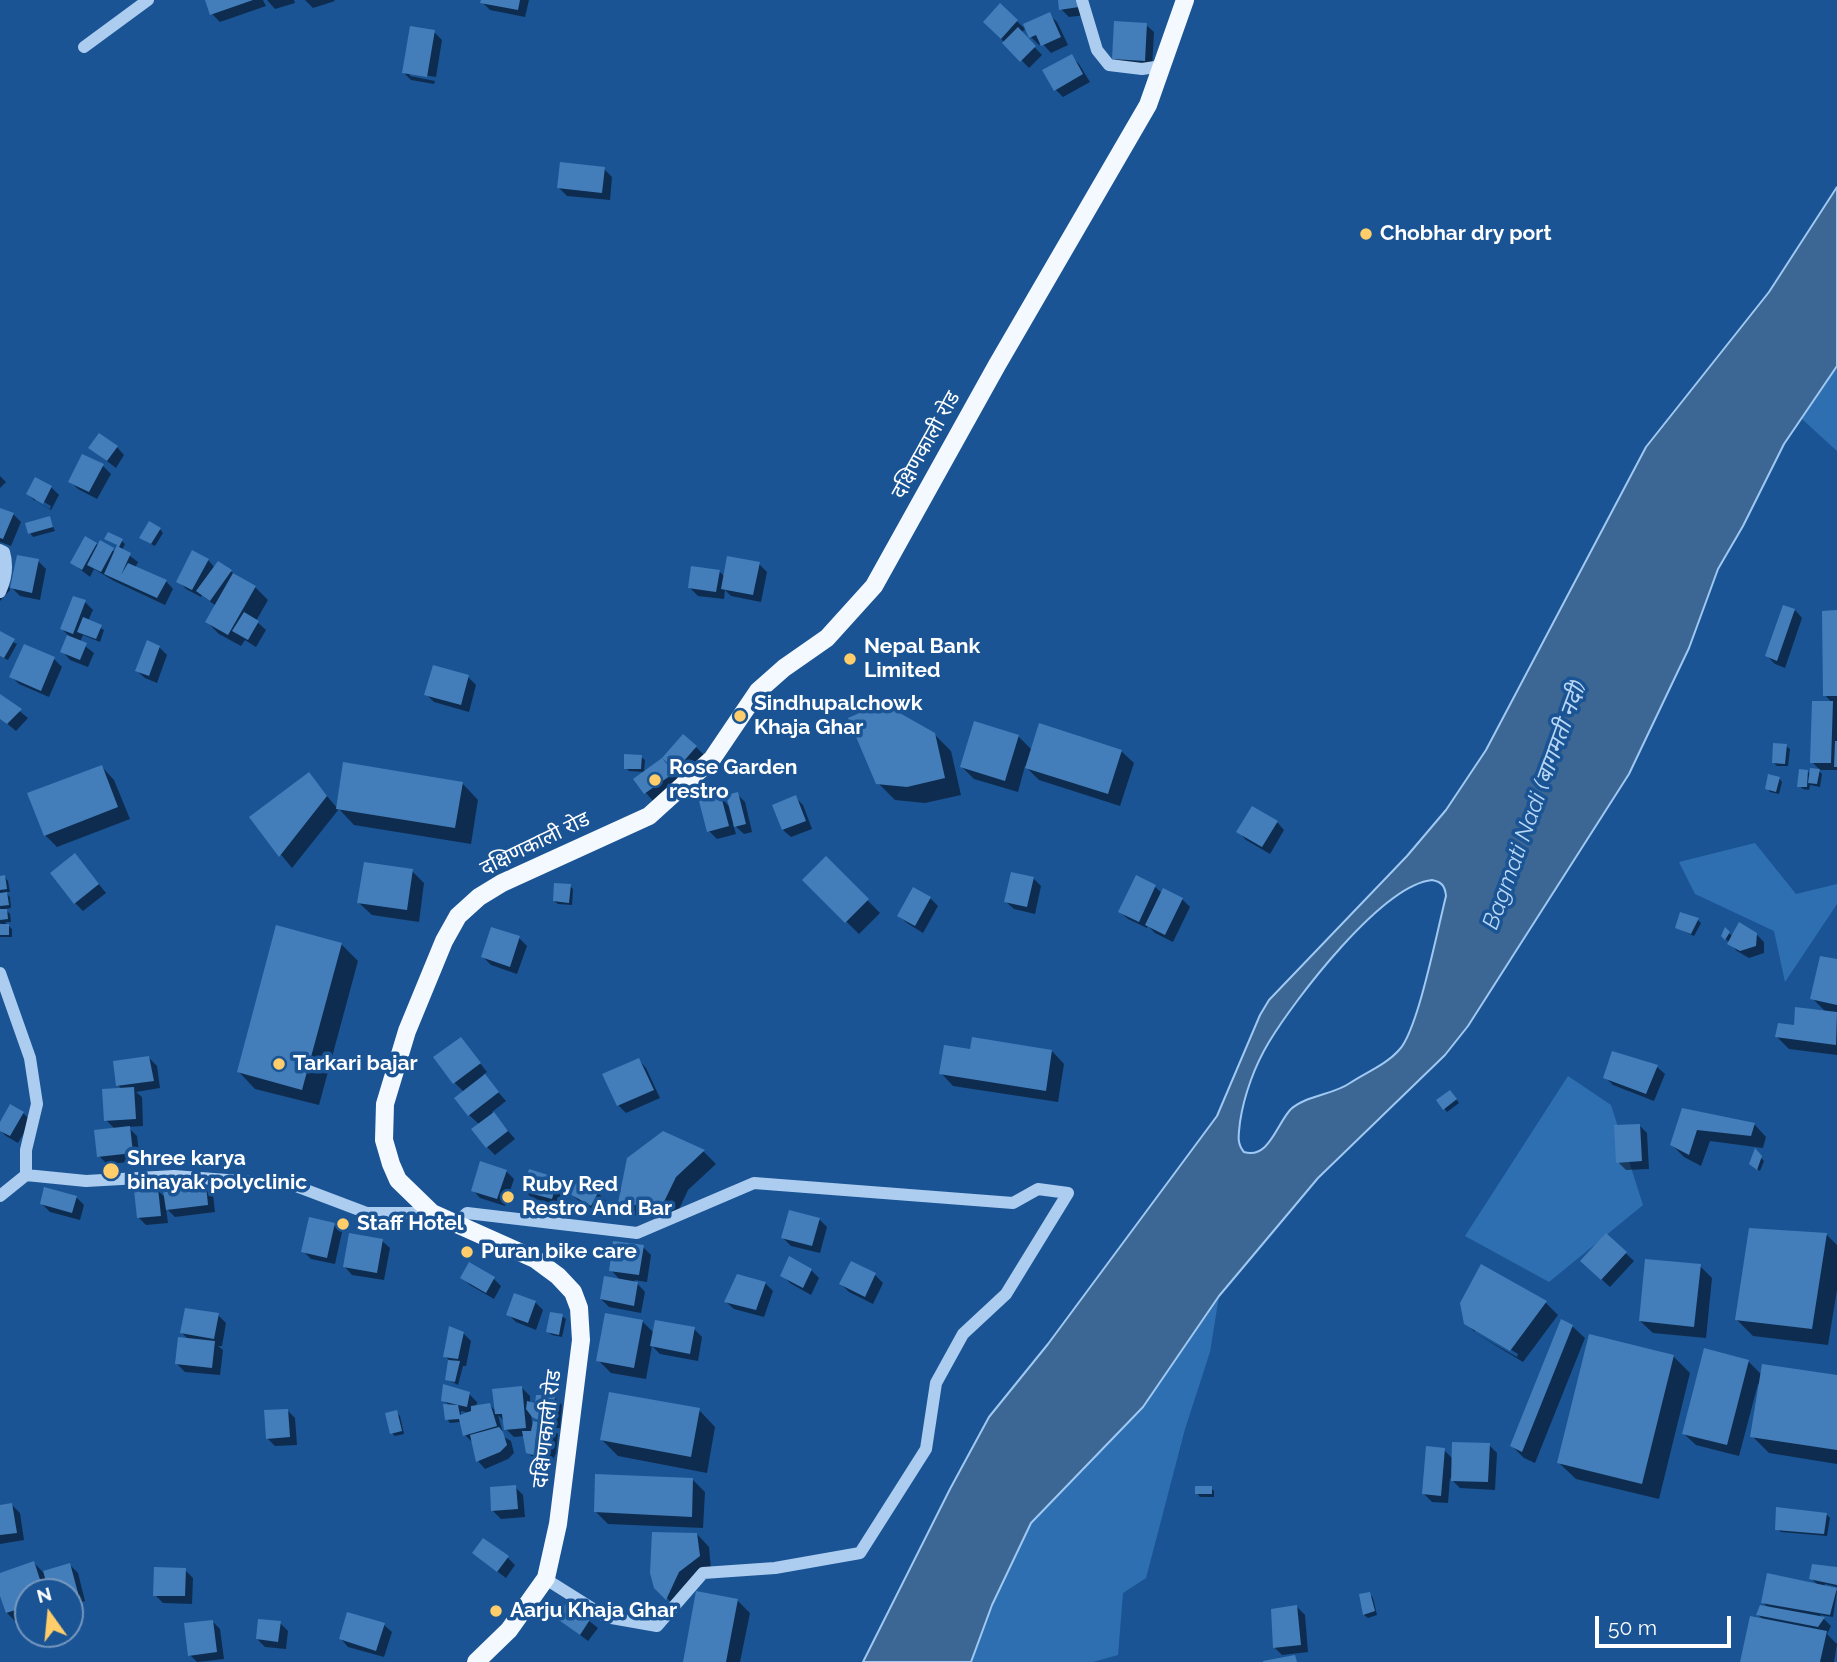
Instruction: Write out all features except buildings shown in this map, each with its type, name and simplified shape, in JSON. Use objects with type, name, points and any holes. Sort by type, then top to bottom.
[{"type":"main road","name":"दक्षिणकाली रोड","points":[[476,1662],[509,1630],[544,1578],[558,1524],[581,1340],[579,1308],[573,1292],[558,1276],[535,1259],[432,1213],[404,1187],[395,1172],[384,1140],[384,1104],[407,1031],[444,941],[458,916],[479,897],[502,883],[649,816],[712,759],[758,691],[783,668],[827,638],[874,586],[997,365],[1148,105],[1185,0]]},
{"type":"street","points":[[84,47],[149,0]]},
{"type":"street","points":[[1082,0],[1097,50],[1109,65],[1142,69],[1162,66]]},
{"type":"street","points":[[0,550],[4,552],[6,561],[0,592]]},
{"type":"street","points":[[0,973],[30,1059],[37,1104],[26,1150],[26,1175]]},
{"type":"street","points":[[0,1196],[26,1175],[86,1181],[174,1175],[293,1185],[367,1213],[432,1213]]},
{"type":"street","points":[[455,1224],[467,1213],[637,1233],[754,1183],[1013,1203],[1038,1189],[1068,1193],[1006,1294],[963,1334],[936,1383],[926,1448],[860,1553],[775,1568],[703,1573],[657,1626],[606,1617],[544,1578]]},
{"type":"shaded area","points":[[1837,366],[1837,451],[1802,419]]},
{"type":"shaded area","points":[[1755,843],[1796,894],[1837,884],[1837,904],[1785,982],[1774,931],[1695,894],[1679,862]]},
{"type":"shaded area","points":[[1568,1076],[1611,1105],[1643,1205],[1549,1282],[1465,1236]]},
{"type":"shaded area","points":[[1219,1296],[1210,1352],[1185,1429],[1146,1578],[1123,1593],[1118,1655],[1093,1662],[971,1662],[992,1605],[1031,1523],[1143,1407]]},
{"type":"water","name":"Bagmati Nadi (बागमती नदी)","points":[[1837,187],[1837,366],[1784,444],[1718,569],[1689,648],[1629,774],[1468,1026],[1445,1055],[1318,1178],[1219,1296],[1143,1407],[1031,1523],[992,1605],[971,1662],[863,1662],[989,1417],[1048,1344],[1217,1116],[1269,1000],[1407,856],[1446,810],[1486,750],[1646,447],[1769,292]],"holes":[[[1435,881],[1442,885],[1446,896],[1420,1001],[1406,1039],[1399,1050],[1382,1064],[1343,1087],[1297,1104],[1286,1115],[1266,1146],[1253,1153],[1244,1152],[1239,1134],[1247,1091],[1259,1060],[1281,1023],[1319,973],[1365,922],[1389,901],[1412,887]]]},
{"type":"place","name":"Chobhar dry port","points":[[1366,234]]},
{"type":"place","name":"Nepal Bank Limited","points":[[850,659]]},
{"type":"place","name":"Sindhupalchowk Khaja Ghar","points":[[740,716]]},
{"type":"place","name":"Rose Garden restro","points":[[655,780]]},
{"type":"place","name":"Tarkari bajar","points":[[279,1064]]},
{"type":"place","name":"Shree karya binayak polyclinic","points":[[111,1171]]},
{"type":"place","name":"Ruby Red Restro And Bar","points":[[508,1197]]},
{"type":"place","name":"Staff Hotel","points":[[343,1224]]},
{"type":"place","name":"Puran bike care","points":[[467,1252]]},
{"type":"place","name":"Aarju Khaja Ghar","points":[[496,1611]]}]
